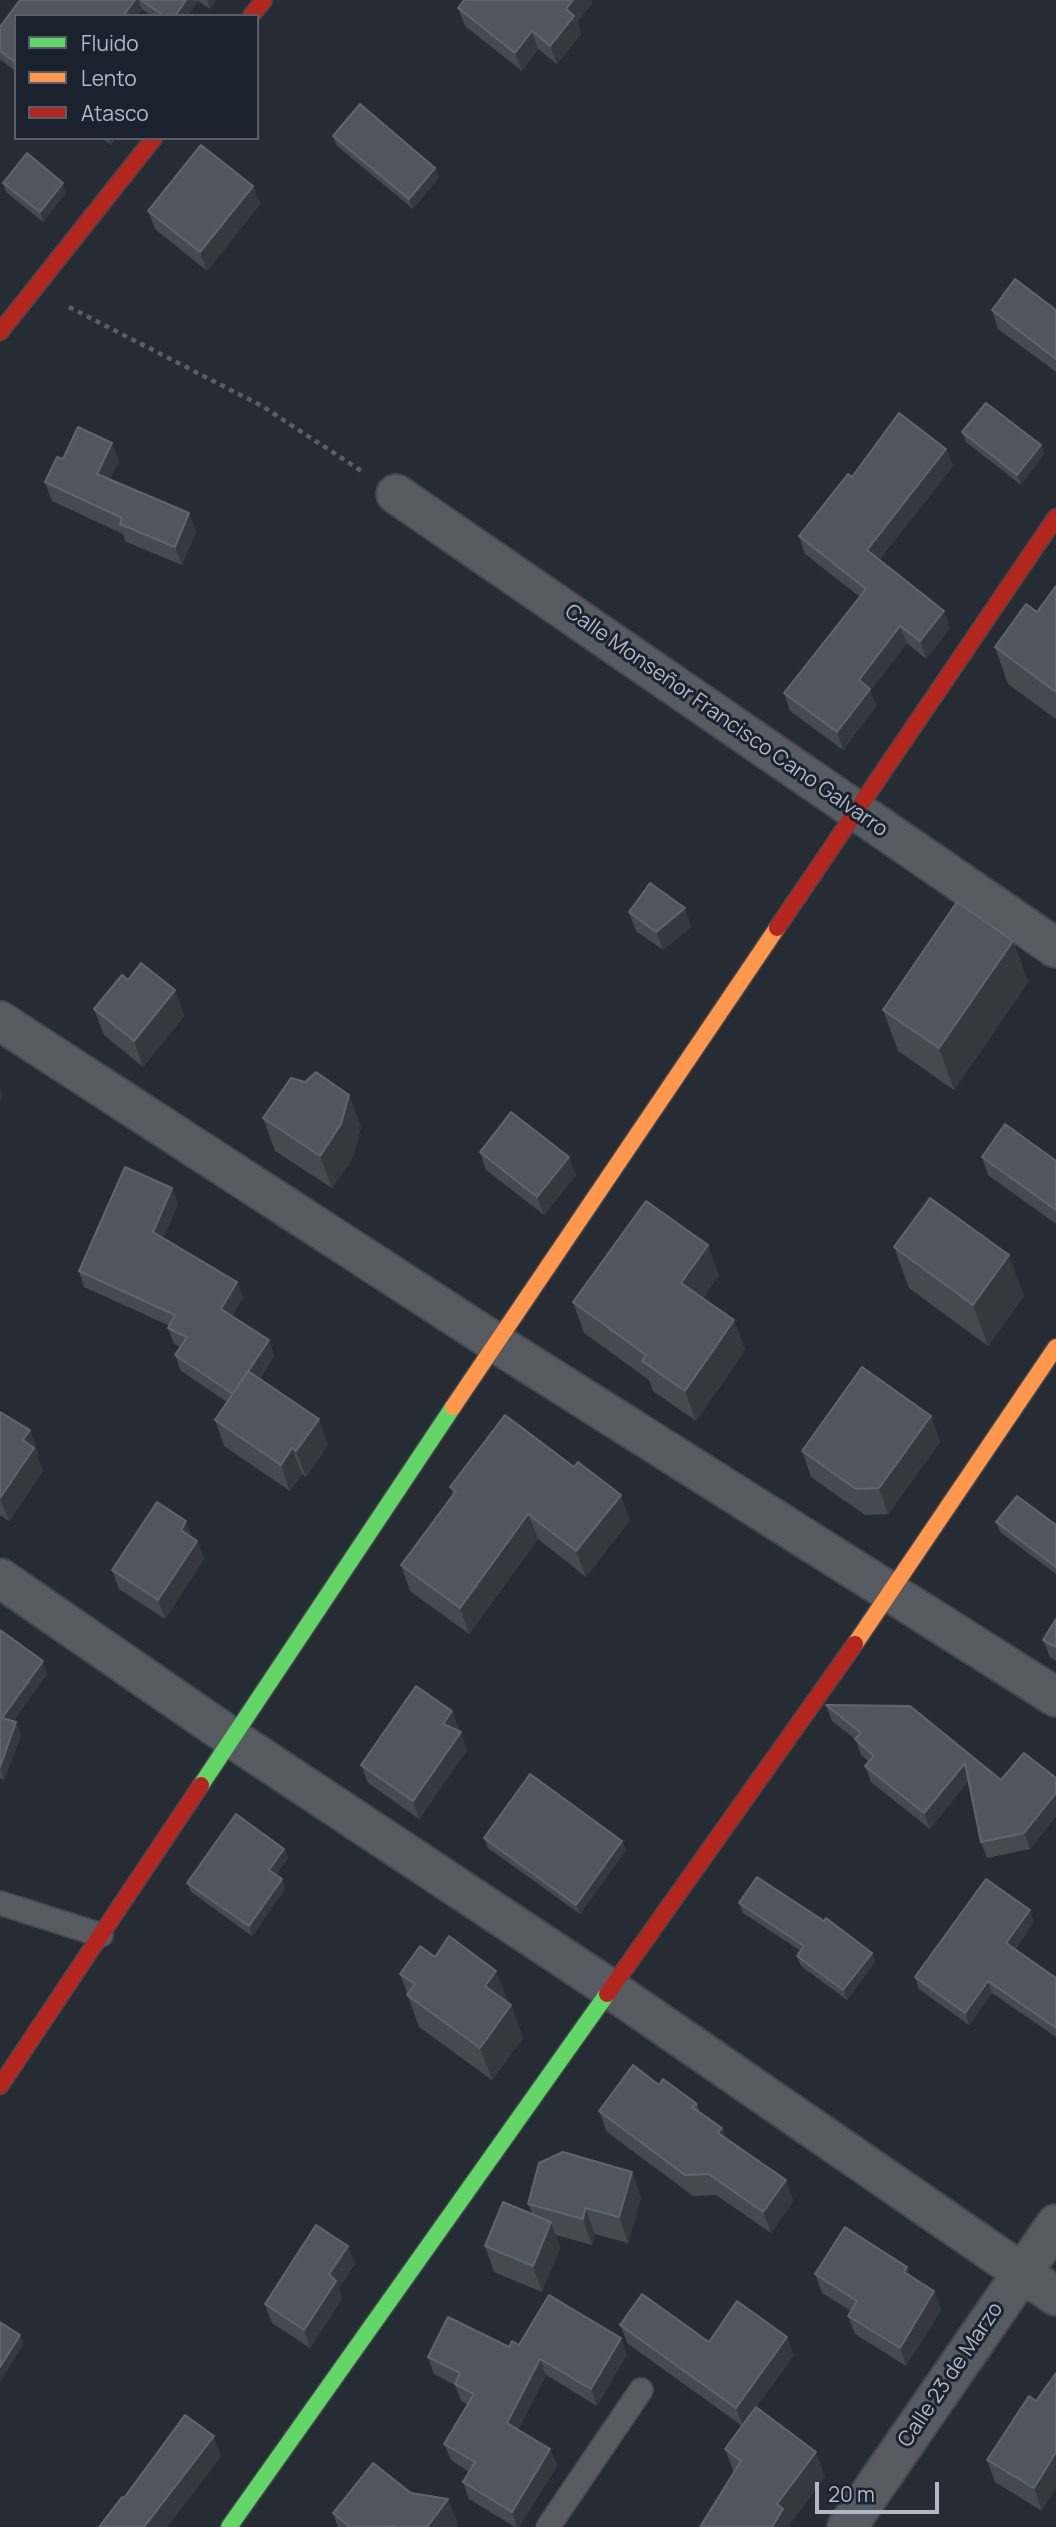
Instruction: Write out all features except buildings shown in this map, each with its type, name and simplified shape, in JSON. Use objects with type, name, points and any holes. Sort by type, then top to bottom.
[{"type":"street","points":[[253,14],[264,0]]},
{"type":"street","points":[[0,332],[152,140]]},
{"type":"street","name":"Calle Monseñor Francisco Cano Galvarro","points":[[396,494],[1056,948]]},
{"type":"street","points":[[0,2086],[496,1343],[1056,517]]},
{"type":"street","points":[[0,1021],[496,1343],[1056,1697]]},
{"type":"street","points":[[229,2527],[892,1592],[1056,1347]]},
{"type":"street","points":[[0,1578],[232,1738],[609,1988],[1056,2296]]},
{"type":"street","name":"Calle 23 de Marzo","points":[[847,2527],[1056,2224]]},
{"type":"lane","points":[[0,1903],[101,1935]]},
{"type":"lane","points":[[548,2527],[641,2390]]},
{"type":"path","points":[[35,288],[262,406],[396,494]]},
{"type":"traffic: fast","points":[[201,1785],[453,1407]]},
{"type":"traffic: fast","points":[[229,2527],[607,1994]]},
{"type":"traffic: slow","points":[[453,1407],[777,928]]},
{"type":"traffic: slow","points":[[855,1644],[1056,1347]]},
{"type":"traffic: jam","points":[[253,14],[264,0]]},
{"type":"traffic: jam","points":[[0,332],[152,140]]},
{"type":"traffic: jam","points":[[777,928],[1056,517]]},
{"type":"traffic: jam","points":[[607,1994],[855,1644]]},
{"type":"traffic: jam","points":[[0,2086],[201,1785]]}]
